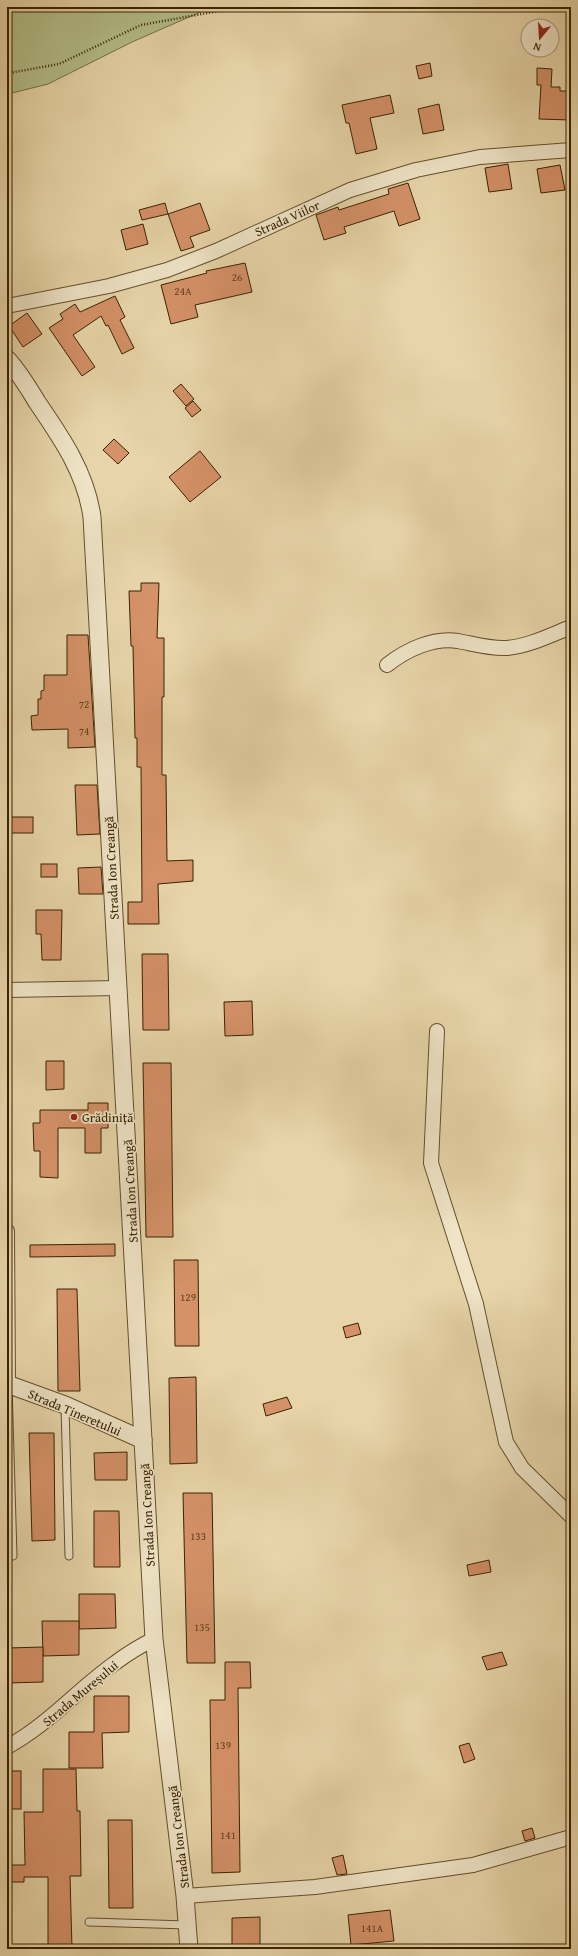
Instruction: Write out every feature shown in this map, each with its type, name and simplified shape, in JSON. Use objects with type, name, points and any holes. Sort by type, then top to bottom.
[{"type":"street","name":"Strada Viilor","points":[[7,306],[109,286],[167,270],[216,251],[350,190],[416,170],[480,157],[571,150]]},
{"type":"street","name":"Strada Ion Creangă","points":[[7,359],[32,393],[76,462],[90,502],[95,562],[154,1639],[185,1896],[189,1949]]},
{"type":"street","points":[[387,665],[401,654],[437,641],[456,641],[480,646],[506,648],[520,646],[571,627]]},
{"type":"street","points":[[7,990],[118,988]]},
{"type":"street","points":[[437,1031],[431,1163],[476,1304],[506,1442],[522,1468],[571,1516]]},
{"type":"street","points":[[7,1230],[8,1384]]},
{"type":"street","name":"Strada Tineretului","points":[[8,1384],[65,1405],[144,1440]]},
{"type":"street","name":"Strada Mureșului","points":[[7,1747],[47,1722],[114,1663],[154,1639]]},
{"type":"street","points":[[185,1896],[315,1887],[473,1864],[571,1837]]},
{"type":"lane","points":[[8,1384],[13,1556]]},
{"type":"lane","points":[[65,1405],[69,1556]]},
{"type":"lane","points":[[89,1922],[187,1925]]},
{"type":"path","points":[[7,72],[9,73],[59,64],[142,25],[241,7]]},
{"type":"path","points":[[7,1166],[7,1230]]},
{"type":"green space","points":[[7,7],[212,7],[132,42],[48,84],[12,93],[7,90]]},
{"type":"building","points":[[430,63],[432,76],[419,79],[416,66]]},
{"type":"building","points":[[537,68],[552,69],[551,87],[560,87],[560,91],[571,91],[571,120],[539,119],[541,85],[537,85]]},
{"type":"building","points":[[390,95],[394,113],[370,118],[377,149],[356,154],[349,123],[346,123],[342,105]]},
{"type":"building","points":[[439,104],[444,130],[423,134],[418,109]]},
{"type":"building","points":[[508,164],[512,189],[489,192],[485,168]]},
{"type":"building","points":[[560,165],[565,190],[541,193],[537,169]]},
{"type":"building","points":[[408,183],[420,219],[399,226],[394,211],[344,227],[346,233],[324,240],[316,215],[338,207],[339,210],[389,194],[388,189]]},
{"type":"building","points":[[165,203],[168,214],[142,220],[139,210]]},
{"type":"building","points":[[200,203],[210,230],[190,237],[194,247],[181,251],[168,214]]},
{"type":"building","points":[[143,224],[148,244],[126,250],[121,230]]},
{"type":"building","points":[[245,263],[252,292],[195,305],[198,317],[171,324],[161,285],[207,273],[206,271]]},
{"type":"building","points":[[115,296],[125,317],[120,320],[134,348],[122,354],[108,325],[106,326],[101,316],[73,335],[95,367],[82,376],[49,328],[63,319],[60,314],[75,304],[80,312]]},
{"type":"building","points":[[27,313],[42,334],[23,347],[9,326]]},
{"type":"building","points":[[181,384],[194,399],[186,406],[173,391]]},
{"type":"building","points":[[193,401],[201,410],[192,417],[185,408]]},
{"type":"building","points":[[114,439],[129,453],[118,464],[103,450]]},
{"type":"building","points":[[200,451],[221,477],[190,502],[169,477]]},
{"type":"building","points":[[141,583],[159,583],[157,638],[164,638],[162,775],[166,775],[167,861],[193,860],[193,881],[158,884],[159,924],[128,924],[128,902],[142,902],[141,767],[137,767],[137,738],[135,738],[133,646],[131,646],[129,591],[141,591]]},
{"type":"building","points":[[67,635],[88,635],[95,747],[68,748],[68,729],[32,730],[31,716],[38,715],[38,699],[41,699],[41,691],[44,690],[44,675],[67,675]]},
{"type":"building","points":[[75,785],[97,785],[100,834],[77,835]]},
{"type":"building","points":[[7,817],[33,817],[33,833],[7,833]]},
{"type":"building","points":[[41,864],[57,864],[57,877],[41,877]]},
{"type":"building","points":[[101,867],[103,894],[79,894],[78,868]]},
{"type":"building","points":[[36,910],[62,910],[61,960],[42,960],[41,934],[36,934]]},
{"type":"building","points":[[142,954],[168,954],[169,1030],[143,1030]]},
{"type":"building","points":[[252,1001],[253,1035],[225,1036],[224,1002]]},
{"type":"building","points":[[46,1061],[64,1061],[64,1089],[46,1090]]},
{"type":"building","points":[[143,1063],[171,1063],[173,1237],[146,1237]]},
{"type":"building","name":"Grădiniță","points":[[88,1103],[108,1103],[108,1128],[101,1128],[101,1153],[85,1153],[85,1128],[58,1128],[58,1178],[40,1177],[40,1151],[34,1151],[33,1123],[40,1123],[40,1110],[88,1110]]},
{"type":"building","points":[[115,1244],[115,1256],[30,1257],[30,1245]]},
{"type":"building","points":[[174,1260],[198,1260],[199,1346],[175,1346]]},
{"type":"building","points":[[57,1289],[77,1289],[80,1391],[58,1391]]},
{"type":"building","points":[[358,1323],[361,1334],[346,1338],[343,1327]]},
{"type":"building","points":[[196,1377],[197,1463],[170,1464],[169,1378]]},
{"type":"building","points":[[287,1397],[292,1408],[266,1416],[263,1404]]},
{"type":"building","points":[[29,1433],[54,1433],[55,1540],[32,1541]]},
{"type":"building","points":[[127,1452],[127,1480],[95,1480],[94,1453]]},
{"type":"building","points":[[183,1493],[212,1493],[215,1663],[187,1663]]},
{"type":"building","points":[[94,1511],[119,1511],[120,1567],[94,1567]]},
{"type":"building","points":[[489,1560],[491,1572],[469,1576],[467,1565]]},
{"type":"building","points":[[79,1594],[115,1594],[116,1628],[79,1629]]},
{"type":"building","points":[[42,1621],[79,1621],[79,1655],[43,1656]]},
{"type":"building","points":[[43,1647],[43,1682],[7,1683],[7,1648]]},
{"type":"building","points":[[502,1652],[507,1665],[487,1670],[482,1657]]},
{"type":"building","points":[[225,1662],[250,1662],[251,1688],[238,1688],[240,1872],[212,1873],[210,1700],[225,1700]]},
{"type":"building","points":[[94,1696],[129,1696],[129,1732],[102,1733],[103,1768],[69,1768],[69,1732],[94,1732]]},
{"type":"building","points":[[469,1743],[475,1759],[464,1763],[459,1746]]},
{"type":"building","points":[[43,1769],[76,1769],[77,1811],[80,1811],[81,1876],[70,1876],[72,1949],[48,1949],[48,1877],[24,1877],[24,1882],[7,1882],[7,1865],[25,1865],[24,1812],[43,1812]]},
{"type":"building","points":[[7,1771],[21,1771],[21,1809],[7,1809]]},
{"type":"building","points":[[108,1820],[132,1820],[133,1908],[109,1908]]},
{"type":"building","points":[[532,1828],[535,1838],[525,1841],[522,1831]]},
{"type":"building","points":[[343,1855],[347,1874],[337,1875],[332,1858]]},
{"type":"building","points":[[390,1910],[394,1941],[351,1945],[348,1915]]},
{"type":"building","points":[[260,1917],[260,1949],[232,1949],[232,1918]]},
{"type":"place","name":"Grădiniță","points":[[74,1117]]}]
